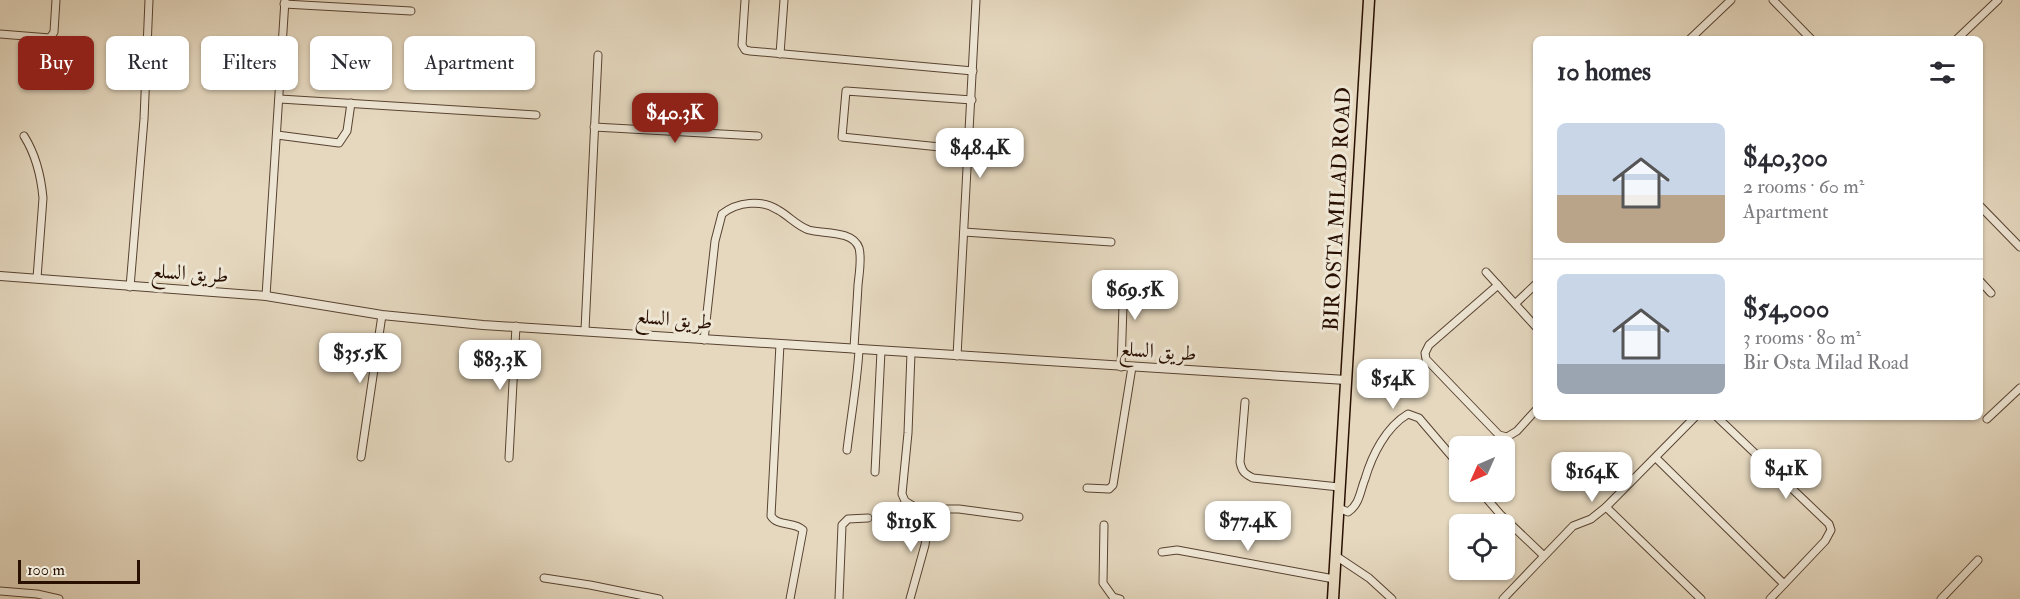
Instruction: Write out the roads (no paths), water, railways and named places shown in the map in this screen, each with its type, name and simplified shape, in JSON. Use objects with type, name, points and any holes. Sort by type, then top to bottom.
[{"type":"main road","name":"BIR OSTA MILAD ROAD","points":[[1333,599],[1369,0]]},
{"type":"street","points":[[0,34],[50,38],[54,32],[56,0]]},
{"type":"street","points":[[130,287],[135,205],[144,119],[150,0]]},
{"type":"street","points":[[745,0],[742,45],[746,50],[973,71]]},
{"type":"street","points":[[780,54],[784,0]]},
{"type":"street","points":[[957,356],[976,0]]},
{"type":"street","points":[[1693,36],[1731,0]]},
{"type":"street","points":[[1773,0],[1808,36]]},
{"type":"street","points":[[1960,36],[1998,0]]},
{"type":"street","points":[[266,296],[278,135],[284,2],[411,11]]},
{"type":"street","points":[[585,330],[598,55]]},
{"type":"street","points":[[969,150],[842,137],[846,91],[972,100]]},
{"type":"street","points":[[280,99],[536,115]]},
{"type":"street","points":[[278,135],[339,143],[347,131],[351,103]]},
{"type":"street","points":[[594,127],[758,136]]},
{"type":"street","points":[[24,136],[32,149],[42,185],[37,278]]},
{"type":"street","points":[[704,340],[719,221],[722,214],[746,203],[762,204],[776,208],[801,227],[841,235],[852,240],[858,247],[860,264],[856,350],[857,385],[853,396],[847,450]]},
{"type":"street","points":[[1983,209],[2020,247]]},
{"type":"street","points":[[964,232],[1111,242]]},
{"type":"street","points":[[1486,272],[1533,323]]},
{"type":"street","points":[[1121,367],[1124,275]]},
{"type":"street","name":"طريق السلع","points":[[0,276],[266,296],[382,315],[516,326],[856,350],[1346,380]]},
{"type":"street","points":[[1983,284],[1991,293]]},
{"type":"street","points":[[1498,285],[1429,345],[1425,354],[1426,359],[1499,435],[1507,437],[1517,431],[1533,413]]},
{"type":"street","points":[[1516,303],[1533,287]]},
{"type":"street","points":[[361,457],[382,315]]},
{"type":"street","points":[[509,458],[516,326]]},
{"type":"street","points":[[780,345],[771,516],[776,522],[798,526],[803,530],[790,599]]},
{"type":"street","points":[[875,472],[881,351]]},
{"type":"street","points":[[911,353],[908,433],[902,494],[905,501],[918,509],[958,509],[1019,517]]},
{"type":"street","points":[[1087,488],[1109,489],[1113,485],[1132,367]]},
{"type":"street","points":[[1988,419],[2020,388]]},
{"type":"street","points":[[1245,402],[1240,462],[1241,470],[1245,475],[1253,478],[1340,487]]},
{"type":"street","points":[[1339,508],[1348,512],[1353,508],[1358,501],[1372,458],[1385,436],[1408,414],[1419,418],[1449,453]]},
{"type":"street","points":[[1503,599],[1573,526],[1591,519],[1606,507],[1692,420]]},
{"type":"street","points":[[1720,420],[1829,524],[1830,535],[1770,599]]},
{"type":"street","points":[[1656,458],[1784,584]]},
{"type":"street","points":[[1490,502],[1543,555]]},
{"type":"street","points":[[1606,507],[1701,599]]},
{"type":"street","points":[[910,599],[925,545],[930,509]]},
{"type":"street","points":[[839,599],[842,525],[848,519],[868,518]]},
{"type":"street","points":[[1104,525],[1103,583],[1113,597],[1120,599]]},
{"type":"street","points":[[1162,552],[1177,550],[1334,579]]},
{"type":"street","points":[[1336,556],[1369,578],[1392,599]]},
{"type":"street","points":[[1941,599],[1978,560]]},
{"type":"street","points":[[544,578],[658,599]]},
{"type":"street","points":[[0,591],[37,594],[59,599]]}]
